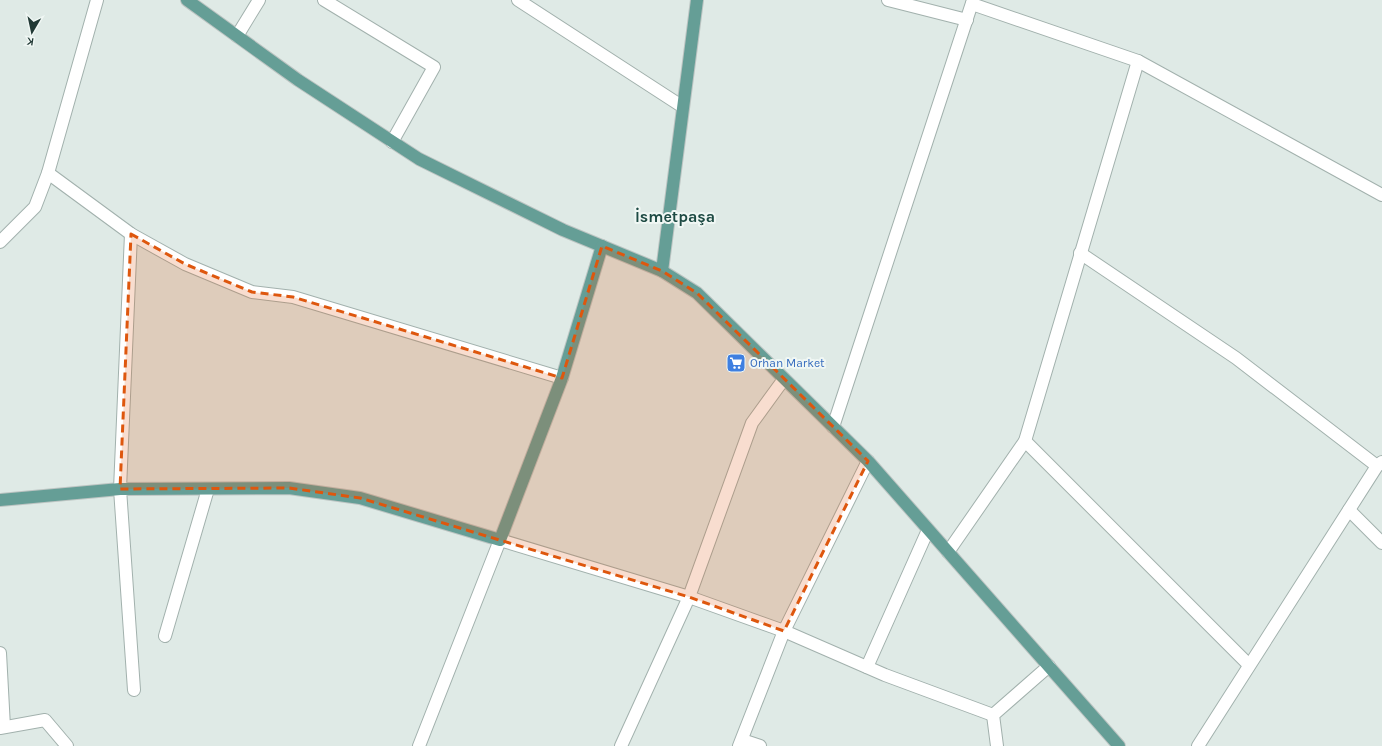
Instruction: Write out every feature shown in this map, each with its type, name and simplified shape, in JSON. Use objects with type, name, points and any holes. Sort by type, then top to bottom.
[{"type":"main road","points":[[187,0],[298,80],[426,163],[563,230],[662,271],[697,293],[868,461],[1119,746]]},
{"type":"main road","points":[[662,271],[696,1]]},
{"type":"main road","points":[[0,500],[120,489],[289,488],[360,498],[500,540],[562,378],[602,246]]},
{"type":"street","points":[[0,242],[35,207],[48,173],[97,0]]},
{"type":"street","points":[[237,36],[259,0]]},
{"type":"street","points":[[324,0],[434,67],[392,142]]},
{"type":"street","points":[[518,0],[683,107]]},
{"type":"street","points":[[888,0],[967,20]]},
{"type":"street","points":[[833,427],[973,2],[1138,62],[1382,195]]},
{"type":"street","points":[[948,552],[1025,441],[1138,62]]},
{"type":"street","points":[[48,173],[131,234],[185,264],[252,292],[292,297],[562,378]]},
{"type":"street","points":[[131,234],[120,489],[134,690]]},
{"type":"street","points":[[1080,253],[1236,358],[1380,464],[1198,746]]},
{"type":"street","points":[[621,746],[689,597],[752,423],[784,379]]},
{"type":"street","points":[[1025,441],[1249,665]]},
{"type":"street","points":[[760,746],[741,743],[784,631],[868,461]]},
{"type":"street","points":[[165,636],[208,489]]},
{"type":"street","points":[[1349,510],[1382,543]]},
{"type":"street","points":[[867,667],[928,530]]},
{"type":"street","points":[[419,746],[500,540],[689,597],[784,631],[867,667],[993,715]]},
{"type":"street","points":[[0,653],[2,727],[45,720],[67,746]]},
{"type":"street","points":[[993,715],[1049,666]]},
{"type":"street","points":[[993,715],[997,746]]},
{"type":"highlighted area","points":[[131,234],[185,264],[252,292],[293,297],[562,378],[602,246],[662,271],[697,293],[868,461],[784,631],[689,597],[360,498],[289,488],[120,489]]},
{"type":"place","name":"Orhan Market","points":[[736,363]]},
{"type":"district","name":"İsmetpaşa","points":[[675,216]]}]
